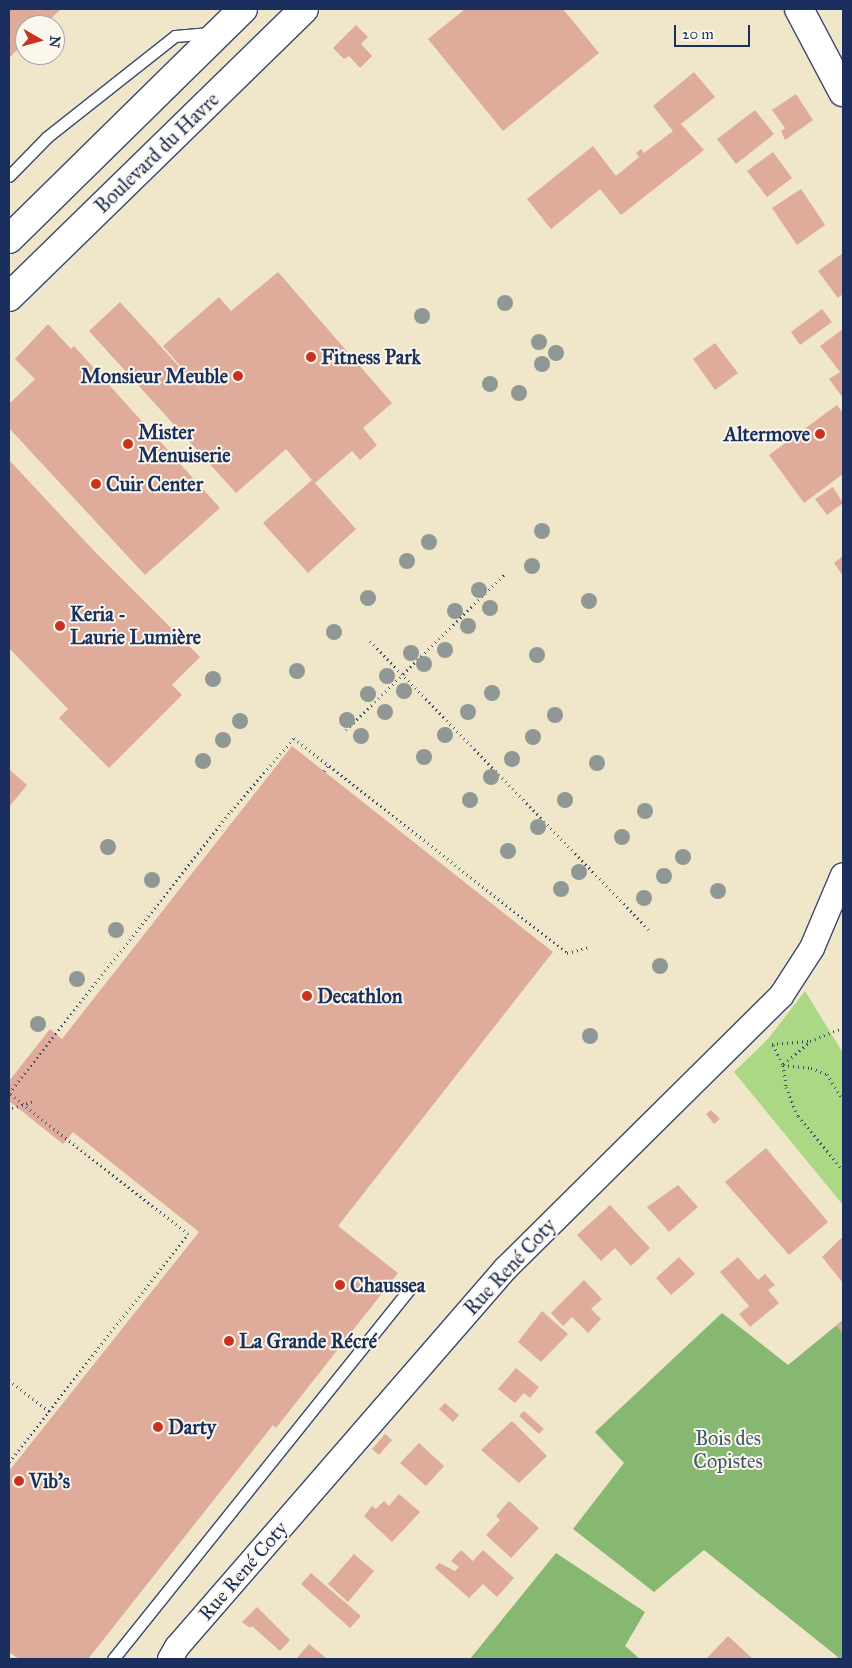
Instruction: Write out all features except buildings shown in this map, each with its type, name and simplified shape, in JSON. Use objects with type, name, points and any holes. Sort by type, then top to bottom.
[{"type":"main road","points":[[9,239],[243,9]]},
{"type":"main road","name":"Boulevard du Havre","points":[[9,297],[304,9]]},
{"type":"main road","points":[[799,9],[843,92]]},
{"type":"street","name":"Rue René Coty","points":[[170,1659],[177,1647],[506,1268],[781,996],[812,948],[843,876]]},
{"type":"lane","points":[[9,176],[47,137],[175,36],[219,32]]},
{"type":"lane","points":[[113,1659],[411,1288]]},
{"type":"path","points":[[346,730],[506,573]]},
{"type":"path","points":[[370,642],[650,931]]},
{"type":"path","points":[[9,1462],[188,1234],[9,1093],[278,755],[294,738],[321,757],[328,765],[567,953],[590,946]]},
{"type":"path","points":[[324,771],[328,765]]},
{"type":"path","points":[[773,1045],[810,1041],[843,1028]]},
{"type":"path","points":[[768,1039],[783,1065],[786,1087],[798,1116],[843,1170]]},
{"type":"path","points":[[783,1065],[810,1041]]},
{"type":"path","points":[[783,1065],[811,1068],[827,1074],[843,1100]]},
{"type":"path","points":[[12,1108],[22,1103],[34,1101]]},
{"type":"path","points":[[9,1380],[49,1411]]},
{"type":"green space","points":[[805,991],[843,1053],[843,1205],[734,1072],[768,1039]]},
{"type":"green space","name":"Bois des Copistes","points":[[722,1313],[788,1365],[843,1320],[843,1659],[836,1659],[838,1657],[704,1550],[654,1592],[573,1529],[624,1463],[595,1432]]},
{"type":"green space","points":[[556,1553],[645,1612],[625,1646],[640,1659],[470,1659]]},
{"type":"place","name":"Fitness Park","points":[[311,357]]},
{"type":"place","name":"Monsieur Meuble","points":[[238,376]]},
{"type":"place","name":"Altermove","points":[[820,434]]},
{"type":"place","name":"Mister Menuiserie","points":[[128,444]]},
{"type":"place","name":"Cuir Center","points":[[96,484]]},
{"type":"place","name":"Keria - Laurie Lumière","points":[[60,626]]},
{"type":"place","name":"Decathlon","points":[[307,996]]},
{"type":"place","name":"Chaussea","points":[[340,1285]]},
{"type":"place","name":"La Grande Récré","points":[[229,1341]]},
{"type":"place","name":"Darty","points":[[158,1427]]},
{"type":"place","name":"Vib's","points":[[19,1481]]}]
